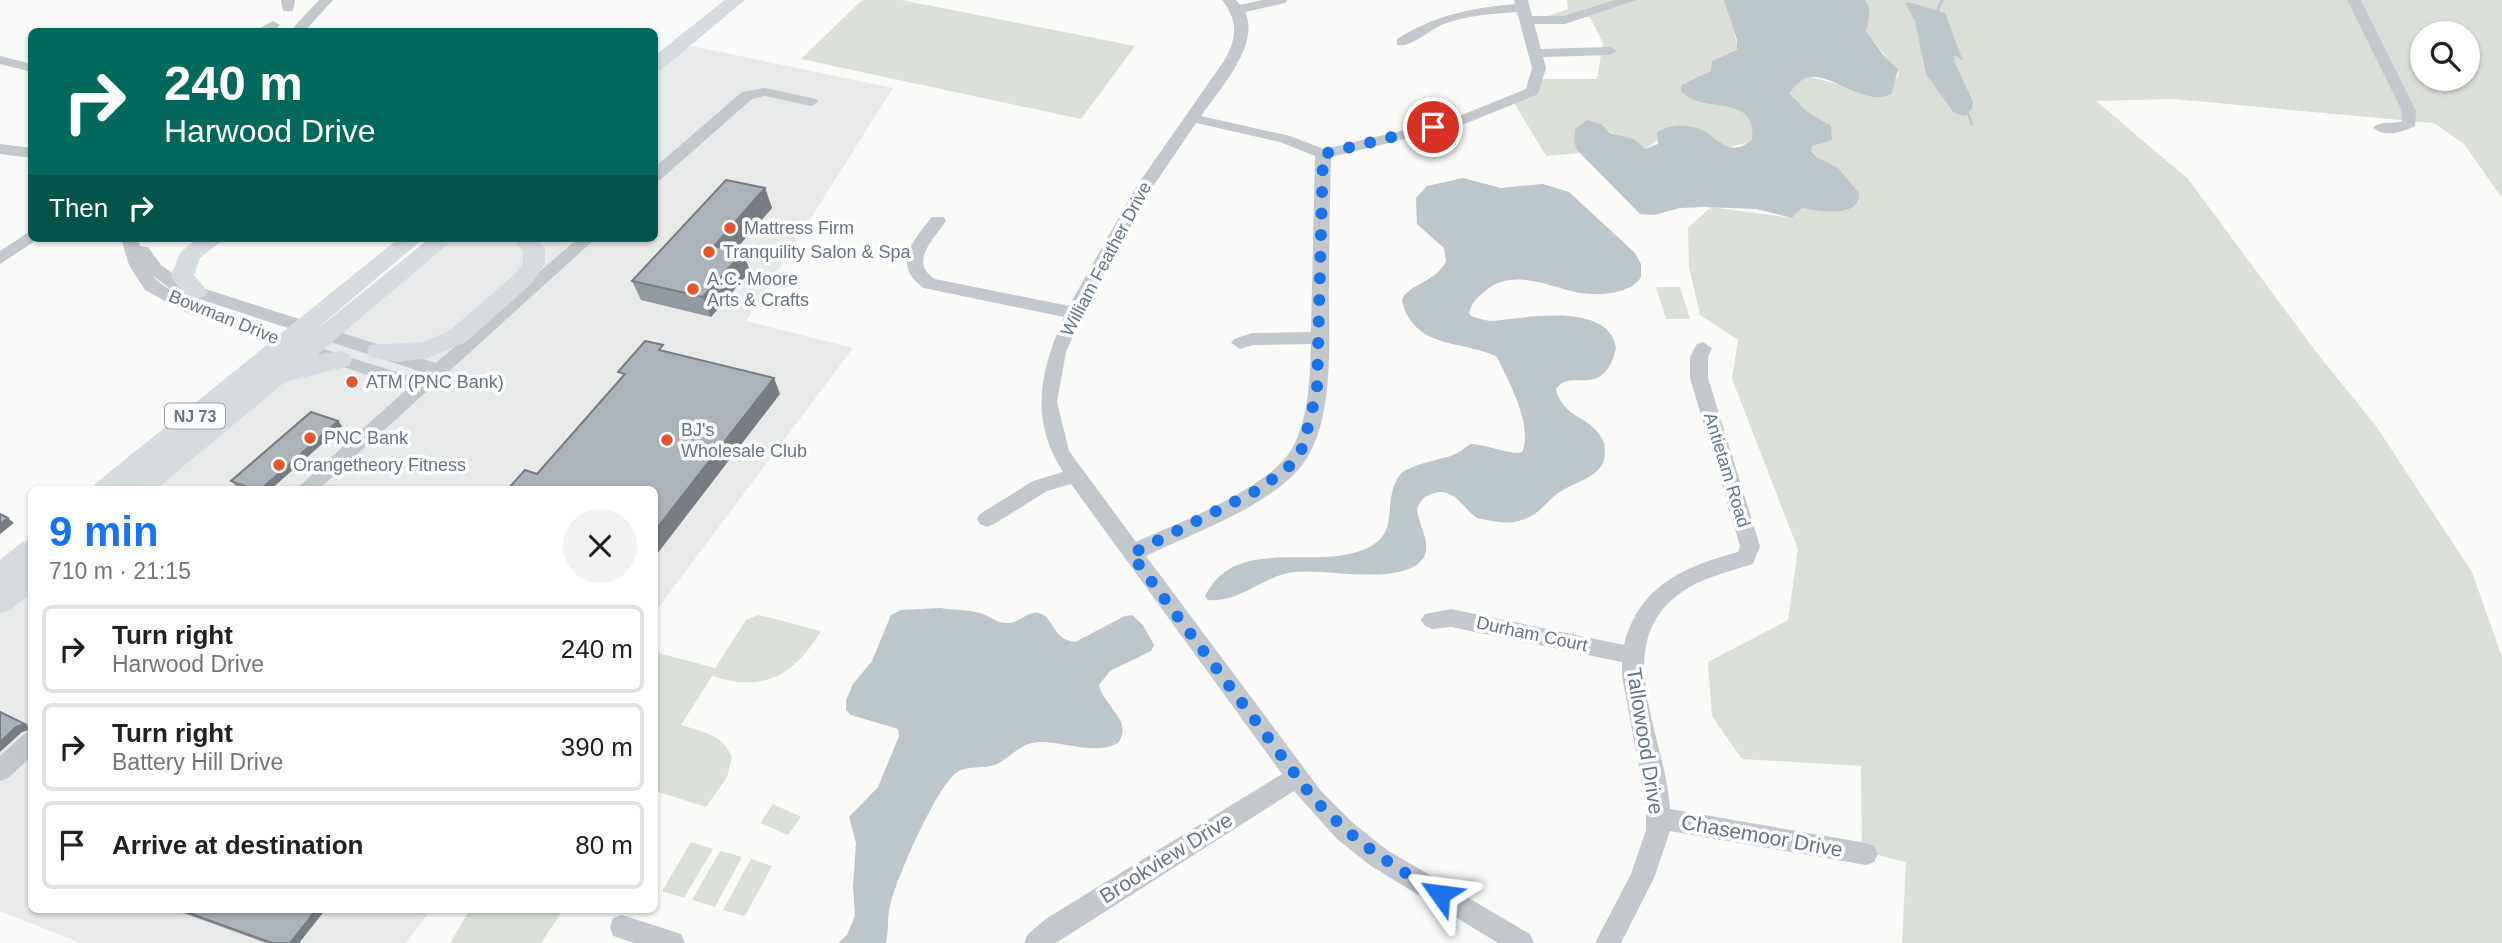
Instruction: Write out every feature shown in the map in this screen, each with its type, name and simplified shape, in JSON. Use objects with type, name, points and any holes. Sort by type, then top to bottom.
[{"type":"highway","points":[[658,43],[712,0]]},
{"type":"highway","points":[[658,63],[736,0]]},
{"type":"highway","points":[[196,292],[183,276],[184,262],[208,242]]},
{"type":"highway","points":[[340,298],[379,258],[382,242]]},
{"type":"highway","name":"NJ 73","points":[[142,486],[260,390],[340,298],[409,242]]},
{"type":"highway","name":"NJ 73","points":[[110,486],[306,338],[402,272],[439,242]]},
{"type":"highway","points":[[402,272],[458,242]]},
{"type":"highway","points":[[379,351],[398,354],[428,351],[458,336],[531,269],[534,249],[527,242]]},
{"type":"highway","points":[[260,390],[297,369],[340,360]]},
{"type":"highway","points":[[16,586],[28,559]]},
{"type":"street","points":[[300,28],[326,0]]},
{"type":"street","points":[[1234,5],[1280,0]]},
{"type":"street","points":[[1402,42],[1427,24],[1449,16],[1523,9],[1565,20],[1629,0]]},
{"type":"street","points":[[2354,0],[2409,111],[2410,123],[2397,129],[2381,128]]},
{"type":"street","name":"William Feather Drive","points":[[1234,5],[1244,23],[1238,47],[1228,67],[1144,187],[1074,313],[1057,352],[1048,402],[1060,452],[1131,554],[1297,777],[1345,831],[1379,858],[1521,943]]},
{"type":"street","points":[[1192,118],[1285,139],[1323,154],[1455,121],[1511,103],[1533,91],[1539,68],[1523,9]]},
{"type":"street","points":[[267,28],[273,25]]},
{"type":"street","points":[[1535,52],[1610,51]]},
{"type":"street","points":[[0,60],[28,67]]},
{"type":"street","points":[[658,173],[747,95],[765,92],[811,102]]},
{"type":"street","points":[[0,149],[28,152]]},
{"type":"street","points":[[1131,554],[1260,489],[1292,464],[1303,447],[1317,390],[1323,154]]},
{"type":"street","points":[[937,221],[918,253],[915,265],[918,275],[930,284],[1074,313]]},
{"type":"street","points":[[0,259],[28,237]]},
{"type":"street","name":"Bowman Drive","points":[[130,242],[137,265],[151,286],[191,308],[306,338]]},
{"type":"street","name":"Bowman Drive","points":[[140,242],[142,251],[155,269],[178,286],[306,338]]},
{"type":"street","points":[[309,486],[584,242]]},
{"type":"street","points":[[306,338],[379,351],[439,371]]},
{"type":"street","points":[[306,338],[340,360],[420,387]]},
{"type":"street","points":[[1240,343],[1252,339],[1318,338]]},
{"type":"street","name":"Antietam Road","points":[[1631,655],[1642,620],[1667,591],[1706,568],[1746,558],[1750,546],[1699,378],[1699,357],[1703,348]]},
{"type":"street","points":[[398,405],[399,380]]},
{"type":"street","points":[[987,519],[1040,486],[1075,475]]},
{"type":"street","name":"Durham Court","points":[[1432,621],[1451,618],[1631,655]]},
{"type":"street","name":"Tallowood Drive","points":[[1608,943],[1642,878],[1655,842],[1658,818],[1636,704],[1631,655]]},
{"type":"street","points":[[0,771],[28,745]]},
{"type":"street","name":"Brookview Drive","points":[[1037,943],[1056,927],[1297,777]]},
{"type":"street","name":"Chasemoor Drive","points":[[1658,818],[1866,855]]},
{"type":"street","points":[[622,927],[672,943]]},
{"type":"shaded area","points":[[862,0],[901,0],[1135,46],[1081,119],[801,59]]},
{"type":"shaded area","points":[[1567,0],[1726,0],[1738,48],[1814,78],[1885,96],[1899,74],[1866,31],[1864,0],[2502,0],[2502,198],[2464,144],[2434,123],[2173,99],[2096,101],[2188,179],[2317,353],[2376,426],[2472,572],[2502,657],[2502,943],[1902,943],[1906,862],[1862,851],[1861,766],[1742,759],[1712,716],[1708,662],[1788,620],[1798,549],[1732,379],[1738,340],[1700,315],[1689,267],[1688,228],[1711,207],[1792,218],[1802,208],[1859,193],[1811,151],[1747,143],[1729,147],[1676,127],[1645,149],[1587,120],[1579,153],[1546,156],[1513,101],[1537,79],[1597,79],[1603,43],[1590,17],[1545,17],[1568,9]]},
{"type":"shaded area","points":[[1724,0],[1865,0],[1869,11],[1866,31],[1884,56],[1898,69],[1892,93],[1871,97],[1815,77],[1803,79],[1789,93],[1806,111],[1831,126],[1832,140],[1812,146],[1811,151],[1818,158],[1838,168],[1859,193],[1853,207],[1837,211],[1802,208],[1792,218],[1756,209],[1704,207],[1680,208],[1654,215],[1640,214],[1577,150],[1574,141],[1575,129],[1587,120],[1601,124],[1610,133],[1634,139],[1645,149],[1658,144],[1657,133],[1674,126],[1701,129],[1722,144],[1733,148],[1752,140],[1751,125],[1746,115],[1736,109],[1689,98],[1681,90],[1682,85],[1711,71],[1712,61],[1737,50],[1737,40]]},
{"type":"shaded area","points":[[1905,3],[1945,13],[1963,61],[1955,55],[1954,61],[1973,102],[1972,109],[1965,116],[1954,113],[1926,74],[1915,21]]},
{"type":"shaded area","points":[[682,44],[893,88],[746,321],[853,348],[658,608],[658,486],[142,486],[439,242],[658,242],[658,64]]},
{"type":"shaded area","points":[[1463,178],[1501,188],[1543,184],[1569,192],[1635,253],[1641,264],[1641,277],[1637,283],[1605,294],[1580,293],[1532,281],[1508,280],[1485,291],[1475,300],[1469,313],[1471,316],[1493,321],[1544,316],[1582,318],[1598,324],[1610,333],[1616,348],[1603,374],[1595,379],[1570,380],[1556,389],[1565,406],[1599,434],[1605,449],[1602,466],[1592,475],[1567,487],[1531,516],[1515,522],[1477,518],[1452,495],[1439,492],[1428,495],[1417,510],[1425,537],[1425,556],[1410,568],[1396,573],[1294,572],[1272,578],[1241,594],[1220,600],[1208,600],[1205,596],[1218,578],[1235,566],[1274,558],[1340,556],[1374,545],[1387,528],[1391,498],[1399,476],[1409,469],[1455,454],[1471,444],[1522,452],[1525,430],[1522,417],[1497,357],[1429,336],[1408,317],[1402,301],[1409,291],[1435,274],[1446,261],[1444,248],[1417,224],[1416,198],[1427,186]]},
{"type":"shaded area","points":[[1656,287],[1680,287],[1690,319],[1666,319]]},
{"type":"shaded area","points":[[28,579],[28,913],[429,913],[406,943],[81,943],[0,911],[0,602]]},
{"type":"shaded area","points":[[940,608],[979,613],[1008,623],[1038,613],[1047,619],[1062,637],[1075,642],[1132,615],[1143,625],[1154,645],[1151,651],[1110,671],[1099,685],[1120,720],[1122,735],[1118,743],[1109,747],[1090,748],[1048,742],[1032,743],[997,764],[956,773],[938,796],[900,876],[890,906],[886,943],[838,943],[847,935],[855,916],[853,887],[856,843],[849,817],[878,787],[899,736],[898,729],[851,715],[846,710],[846,701],[853,684],[872,661],[891,615],[901,610]]},
{"type":"shaded area","points":[[759,615],[821,631],[800,659],[776,676],[763,681],[748,682],[712,676],[681,725],[704,732],[723,743],[732,757],[727,777],[706,807],[658,792],[658,653],[715,668],[746,620]]},
{"type":"shaded area","points":[[773,804],[801,817],[788,835],[760,823]]},
{"type":"shaded area","points":[[691,842],[713,849],[684,898],[662,891]]},
{"type":"shaded area","points":[[720,851],[742,857],[715,907],[692,900]]},
{"type":"shaded area","points":[[751,859],[772,866],[745,916],[723,910]]},
{"type":"shaded area","points":[[468,913],[561,913],[541,943],[450,943]]},
{"type":"building","points":[[726,180],[765,188],[714,246],[743,252],[703,297],[632,281]]},
{"type":"building","name":"BJ's Wholesale Club","points":[[645,341],[663,345],[659,350],[774,378],[658,527],[658,486],[511,486],[525,470],[537,474],[625,374],[618,372]]},
{"type":"building","points":[[311,412],[338,421],[265,486],[245,486],[231,481]]},
{"type":"building","points":[[0,514],[8,518],[0,524]]},
{"type":"building","points":[[0,712],[25,724],[16,727],[0,742]]},
{"type":"building","points":[[189,913],[314,913],[290,943],[272,943]]},
{"type":"waterway","points":[[1936,14],[1942,0]]},
{"type":"waterway","points":[[1966,108],[1972,124]]},
{"type":"place","name":"Mattress Firm","points":[[730,228]]},
{"type":"place","name":"Tranquility Salon & Spa","points":[[709,252]]},
{"type":"place","name":"A.C. Moore Arts & Crafts","points":[[693,289]]},
{"type":"place","name":"ATM (PNC Bank)","points":[[352,382]]},
{"type":"place","name":"PNC Bank","points":[[310,438]]},
{"type":"place","name":"BJ's Wholesale Club","points":[[667,440]]},
{"type":"place","name":"Orangetheory Fitness","points":[[279,465]]},
{"type":"route","points":[[1433,127],[1323,154],[1317,390],[1303,447],[1292,464],[1260,489],[1131,554],[1313,798],[1345,831],[1379,858],[1440,894]]}]
